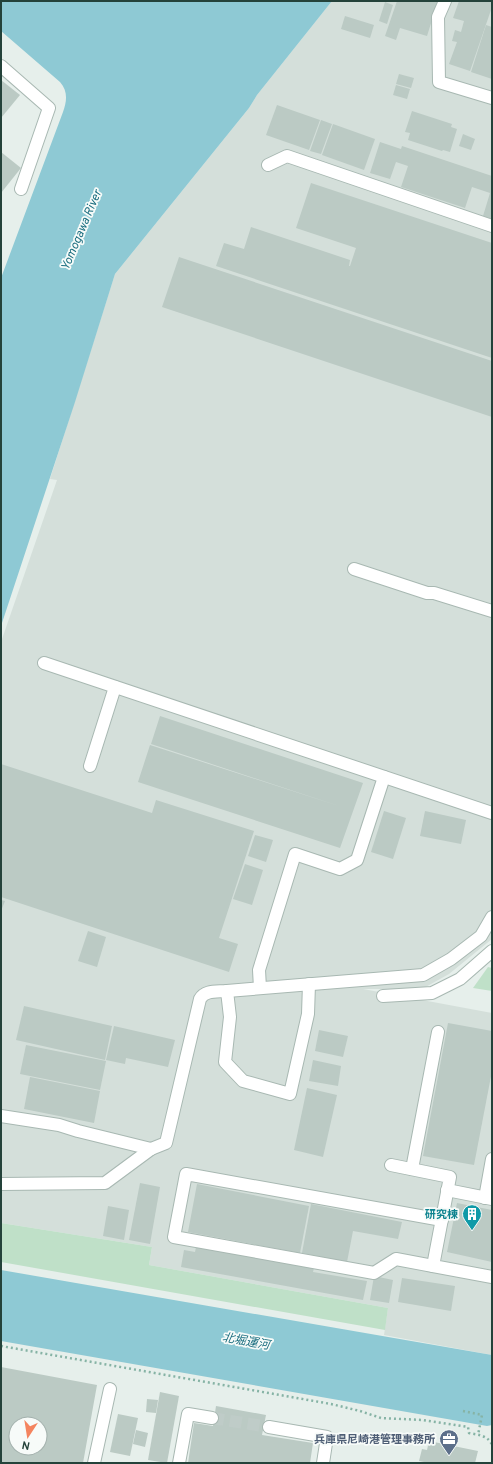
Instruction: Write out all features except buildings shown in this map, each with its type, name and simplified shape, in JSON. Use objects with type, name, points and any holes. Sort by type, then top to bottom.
[{"type":"lane","points":[[445,1],[438,17],[439,82],[492,98]]},
{"type":"lane","points":[[1,66],[49,108],[21,189]]},
{"type":"lane","points":[[268,165],[287,156],[492,226]]},
{"type":"lane","points":[[354,569],[427,593],[434,593],[492,611]]},
{"type":"lane","points":[[44,663],[492,813]]},
{"type":"lane","points":[[90,766],[115,687]]},
{"type":"lane","points":[[260,988],[259,970],[295,854],[340,869],[357,860],[384,777]]},
{"type":"lane","points":[[1,1184],[105,1182],[151,1149],[166,1143],[200,999],[206,992],[423,975],[451,959],[481,936],[492,917]]},
{"type":"lane","points":[[383,996],[432,993],[460,979],[492,951]]},
{"type":"lane","points":[[227,991],[230,1017],[225,1062],[242,1081],[290,1094],[308,1014],[309,984]]},
{"type":"lane","points":[[412,1169],[438,1032]]},
{"type":"lane","points":[[1,1116],[59,1125],[151,1149]]},
{"type":"lane","points":[[447,1190],[488,1198],[492,1159]]},
{"type":"lane","points":[[391,1165],[450,1177],[433,1266]]},
{"type":"lane","points":[[442,1220],[186,1174],[174,1237],[374,1273],[396,1259],[492,1277]]},
{"type":"lane","points":[[94,1463],[110,1389]]},
{"type":"lane","points":[[180,1463],[188,1414],[212,1418]]},
{"type":"lane","points":[[269,1428],[327,1437],[323,1463]]},
{"type":"path","points":[[1,1346],[331,1404],[381,1418],[422,1420],[468,1427],[469,1433],[492,1438]]},
{"type":"path","points":[[463,1411],[482,1415],[478,1435]]},
{"type":"path","points":[[485,1437],[490,1440],[492,1445]]},
{"type":"shaded area","points":[[332,1],[492,1],[492,939],[449,974],[422,989],[363,989],[492,1013],[492,1355],[384,1335],[388,1308],[149,1265],[152,1247],[1,1223],[1,642],[57,480],[50,479],[115,274],[249,108],[257,95]]},
{"type":"green space","points":[[488,967],[492,968],[492,991],[473,988]]},
{"type":"green space","points":[[1,1223],[152,1247],[149,1265],[388,1308],[385,1330],[1,1262]]},
{"type":"water","name":"Yomogawa River","points":[[1,1],[332,1],[257,95],[249,108],[115,274],[75,402],[1,626],[1,278],[63,112],[66,93],[60,82],[1,31]]},
{"type":"water","name":"北堀運河","points":[[1,1270],[492,1355],[492,1425],[487,1426],[1,1341]]},
{"type":"tunnel","points":[[212,1418],[269,1427]]},
{"type":"place","name":"研究棟","points":[[472,1231]]},
{"type":"place","name":"兵庫県尼崎港管理事務所","points":[[449,1456]]}]
